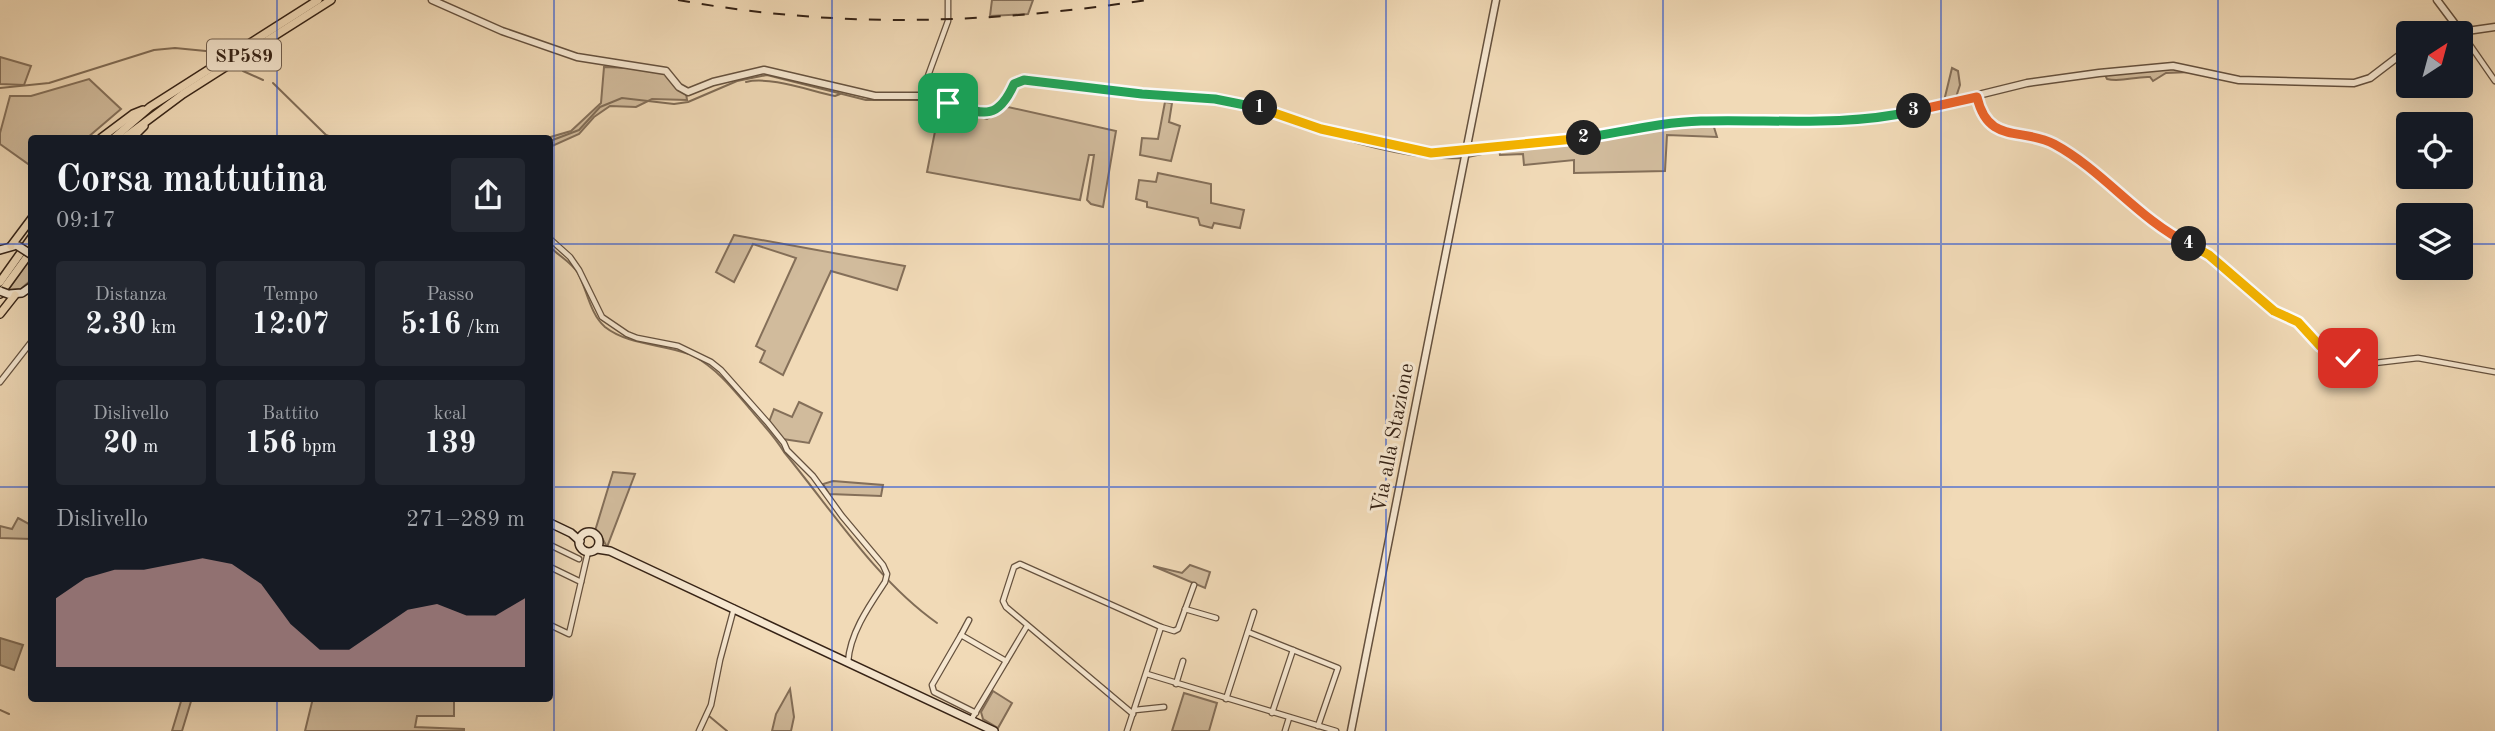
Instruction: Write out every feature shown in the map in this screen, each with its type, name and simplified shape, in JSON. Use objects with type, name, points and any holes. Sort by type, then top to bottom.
[{"type":"main road","name":"SP589","points":[[117,135],[150,107],[318,0]]},
{"type":"main road","name":"SP589","points":[[128,135],[158,111],[331,0]]},
{"type":"main road","points":[[105,135],[133,114],[150,107]]},
{"type":"main road","points":[[135,135],[158,111]]},
{"type":"main road","points":[[15,246],[28,225]]},
{"type":"main road","points":[[0,282],[28,242]]},
{"type":"main road","points":[[0,250],[15,246],[28,251]]},
{"type":"main road","points":[[0,314],[6,294],[28,258]]},
{"type":"main road","points":[[6,294],[28,289]]},
{"type":"main road","points":[[553,524],[582,538],[593,533],[598,537],[598,546]]},
{"type":"main road","points":[[582,538],[581,548],[588,552],[598,546]]},
{"type":"main road","points":[[598,546],[848,662],[974,716],[995,731]]},
{"type":"street","points":[[432,0],[502,31],[577,57],[666,71],[679,87],[688,92],[713,82],[764,70],[876,96],[921,95],[980,113],[996,111],[1007,99],[1014,84],[1024,80],[1142,94],[1215,99],[1264,109],[1309,126],[1437,153],[1587,138],[1676,122],[1889,117],[2027,83],[2173,66],[2239,80],[2354,83],[2370,78],[2396,58]]},
{"type":"street","points":[[921,95],[948,21],[948,0]]},
{"type":"street","name":"Via alla Stazione","points":[[1351,731],[1496,0]]},
{"type":"street","points":[[2437,0],[2453,21]]},
{"type":"street","points":[[2473,30],[2495,27]]},
{"type":"street","points":[[2473,49],[2495,81]]},
{"type":"street","points":[[1977,97],[1985,118],[1992,126],[2048,141],[2063,149],[2164,231],[2209,255],[2274,311],[2298,322],[2327,350],[2366,364],[2418,358],[2495,372]]},
{"type":"street","points":[[553,242],[570,257],[579,270],[602,317],[626,334],[678,346],[711,362],[721,370],[768,423],[787,450],[813,476],[883,565],[887,574],[885,582],[859,625],[848,662]]},
{"type":"street","points":[[0,382],[28,346]]},
{"type":"street","points":[[553,546],[579,559]]},
{"type":"street","points":[[553,626],[569,634],[588,552]]},
{"type":"street","points":[[1164,707],[1134,712],[1027,626],[1003,601],[1014,567],[1020,564],[1161,627],[1177,631],[1194,585]]},
{"type":"street","points":[[553,568],[581,582]]},
{"type":"street","points":[[699,731],[711,705],[734,607]]},
{"type":"street","points":[[1185,609],[1216,618]]},
{"type":"street","points":[[1226,699],[1254,612]]},
{"type":"street","points":[[970,620],[932,685],[934,692],[974,716],[1027,626]]},
{"type":"street","points":[[1127,731],[1161,627]]},
{"type":"street","points":[[1248,632],[1338,668],[1318,726]]},
{"type":"street","points":[[961,635],[1006,661]]},
{"type":"street","points":[[1272,713],[1293,650]]},
{"type":"street","points":[[1176,684],[1183,661]]},
{"type":"street","points":[[1147,674],[1336,731]]},
{"type":"street","points":[[1285,731],[1289,718]]},
{"type":"shaded area","points":[[992,0],[1033,0],[1028,14],[990,16]]},
{"type":"shaded area","points":[[0,57],[31,66],[24,85],[0,84]]},
{"type":"shaded area","points":[[604,67],[654,69],[664,72],[686,93],[687,100],[652,99],[636,107],[610,106],[594,117],[579,134],[553,146],[553,136],[571,131],[601,103]]},
{"type":"shaded area","points":[[1952,68],[1958,71],[1960,85],[1955,100],[1944,101]]},
{"type":"shaded area","points":[[2168,68],[2191,72],[2166,73],[2153,81],[2150,77],[2112,80],[2105,75]]},
{"type":"shaded area","points":[[89,79],[121,109],[91,135],[28,135],[28,164],[0,144],[0,133],[10,96],[31,96]]},
{"type":"shaded area","points":[[1165,102],[1172,103],[1169,122],[1180,126],[1171,161],[1140,155],[1142,138],[1158,139]]},
{"type":"shaded area","points":[[940,106],[987,119],[1008,107],[1116,131],[1103,207],[1087,200],[1094,155],[1089,155],[1080,200],[927,172]]},
{"type":"shaded area","points":[[1670,124],[1713,124],[1717,137],[1667,135],[1665,171],[1574,173],[1574,160],[1524,165],[1523,154],[1500,155],[1499,149]]},
{"type":"shaded area","points":[[1158,173],[1211,184],[1211,203],[1244,210],[1240,228],[1214,223],[1212,228],[1200,225],[1198,218],[1147,207],[1147,202],[1136,199],[1139,180],[1156,182]]},
{"type":"shaded area","points":[[734,235],[905,266],[897,290],[831,271],[783,375],[760,362],[765,351],[756,346],[796,258],[753,244],[734,282],[716,272]]},
{"type":"shaded area","points":[[28,262],[28,283],[21,289],[8,290]]},
{"type":"shaded area","points":[[799,402],[822,413],[809,443],[783,439],[769,422],[774,409],[792,417]]},
{"type":"shaded area","points":[[613,472],[635,474],[607,547],[595,531]]},
{"type":"shaded area","points":[[833,481],[883,485],[881,496],[829,494],[823,484]]},
{"type":"shaded area","points":[[18,518],[28,523],[28,539],[0,538],[0,526],[12,529]]},
{"type":"shaded area","points":[[1190,565],[1210,572],[1205,588],[1153,566],[1182,573]]},
{"type":"shaded area","points":[[0,638],[23,645],[14,670],[0,665]]},
{"type":"shaded area","points":[[790,689],[794,717],[791,731],[772,731],[776,714]]},
{"type":"shaded area","points":[[993,691],[1012,703],[998,728],[983,719],[981,712]]},
{"type":"shaded area","points":[[1184,693],[1217,703],[1209,731],[1172,731]]},
{"type":"shaded area","points":[[181,702],[191,702],[182,731],[172,731]]},
{"type":"shaded area","points":[[312,702],[454,702],[454,716],[417,716],[415,727],[464,729],[464,731],[305,731]]},
{"type":"waterway","points":[[0,88],[49,83],[154,50],[175,48],[216,52]]},
{"type":"waterway","points":[[243,71],[263,80]]},
{"type":"waterway","points":[[553,140],[579,130],[600,107],[622,98],[674,104],[688,102],[737,81],[767,75],[866,100],[923,100],[937,103]]},
{"type":"waterway","points":[[1012,83],[1025,76],[1052,80]]},
{"type":"waterway","points":[[746,82],[767,81],[835,96],[840,94]]},
{"type":"waterway","points":[[273,83],[326,135]]},
{"type":"waterway","points":[[1102,86],[1184,94]]},
{"type":"waterway","points":[[1207,96],[1229,98]]},
{"type":"waterway","points":[[992,108],[1002,100]]},
{"type":"waterway","points":[[1317,131],[1408,154],[1462,158]]},
{"type":"waterway","points":[[1468,157],[1482,154]]},
{"type":"waterway","points":[[553,250],[578,273],[592,309],[605,327],[635,341],[689,354]]},
{"type":"waterway","points":[[694,356],[718,373],[737,394],[894,587],[937,623]]},
{"type":"waterway","points":[[0,710],[9,714]]},
{"type":"waterway","points":[[709,716],[727,731]]},
{"type":"railway","points":[[678,0],[797,16],[912,20],[1028,14],[1147,0]]},
{"type":"route","points":[[948,103],[980,113],[996,111],[1019,80],[1215,99],[1267,110],[1321,129],[1409,149],[1447,153],[1587,138],[1676,122],[1889,117],[1977,97],[1979,108],[1992,126],[2048,141],[2063,149],[2164,231],[2209,255],[2274,311],[2298,322],[2320,346],[2348,358]]}]
